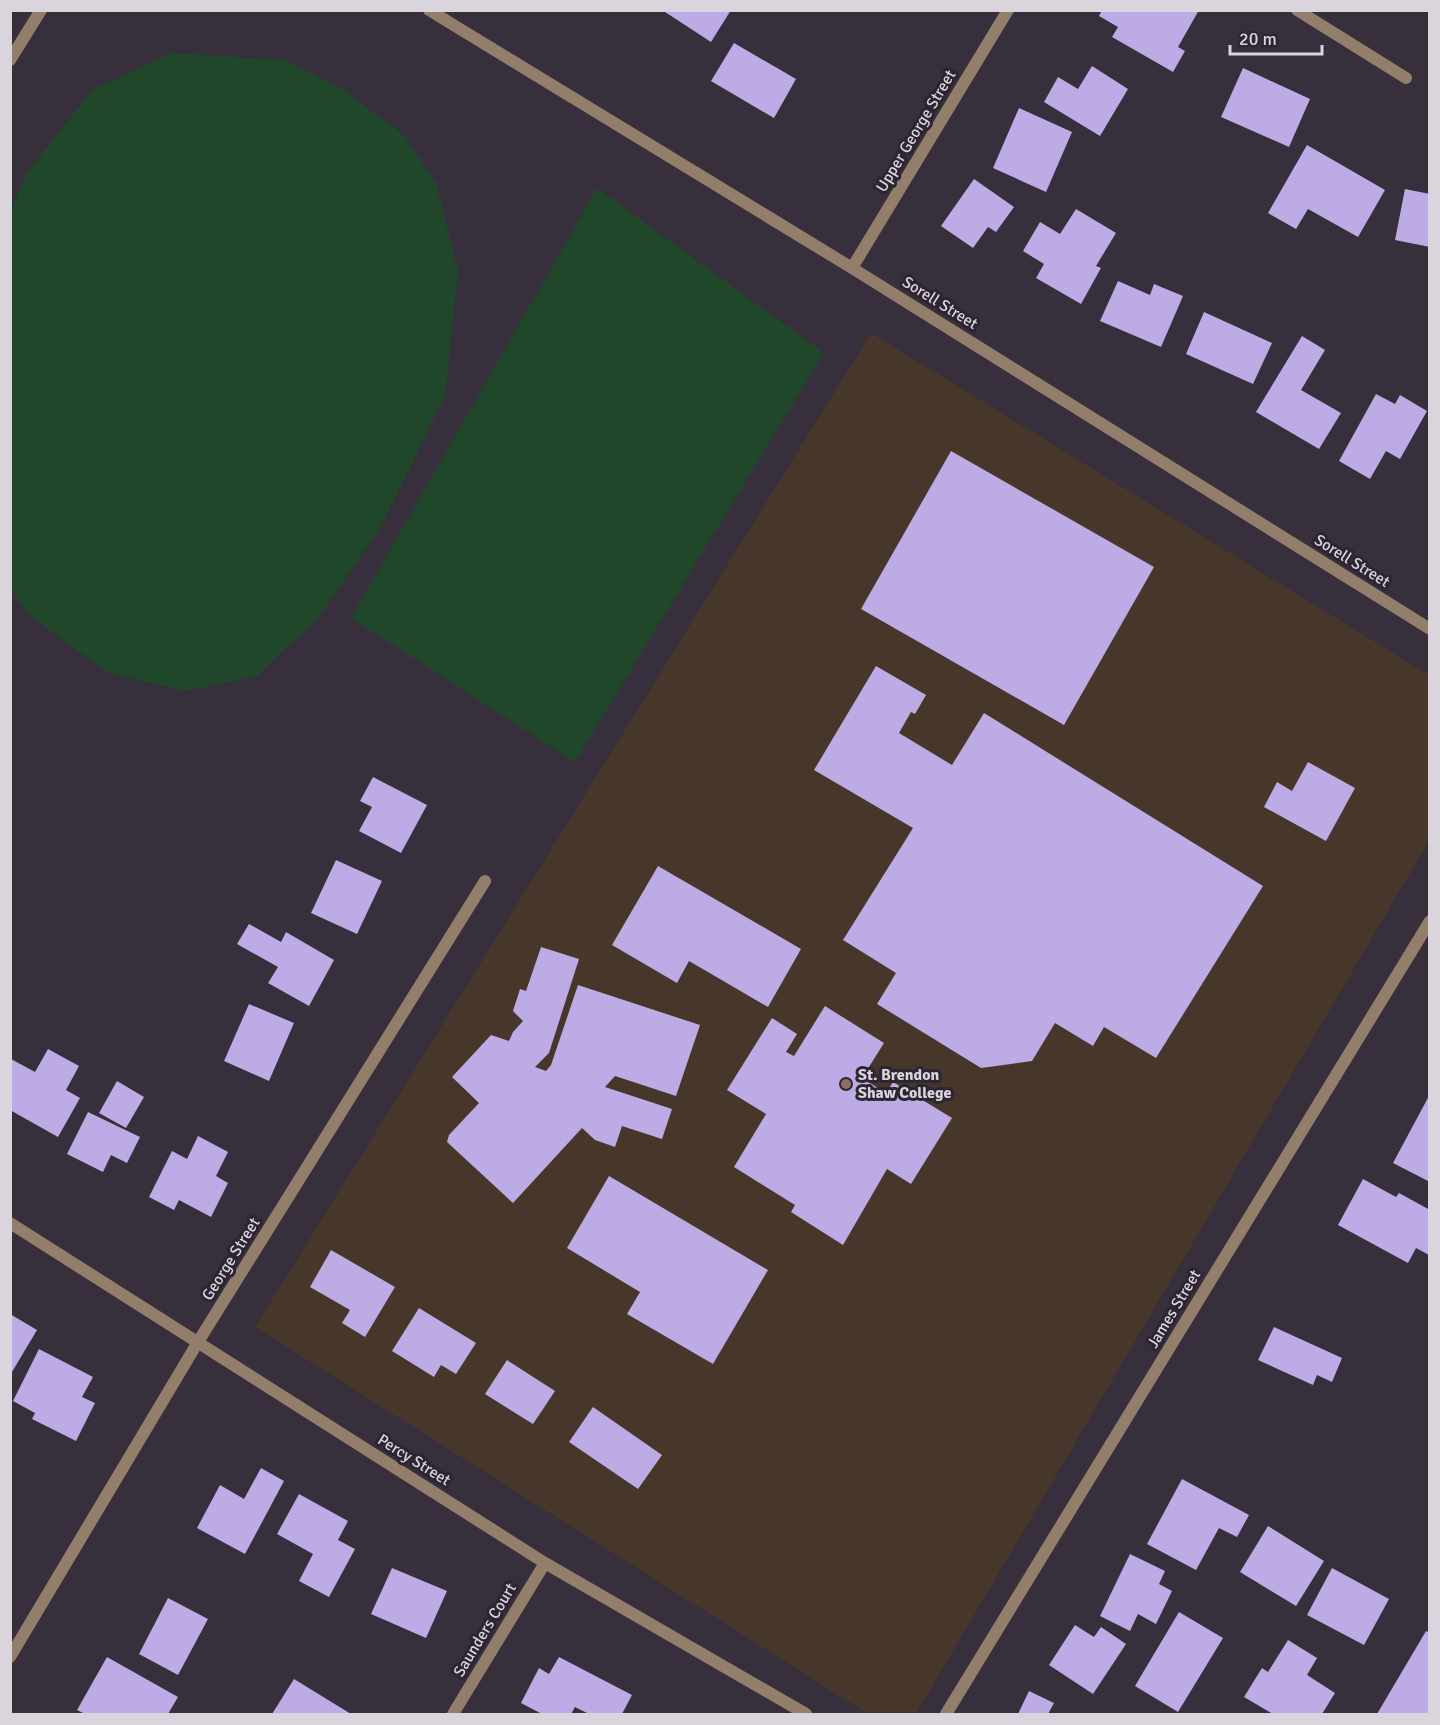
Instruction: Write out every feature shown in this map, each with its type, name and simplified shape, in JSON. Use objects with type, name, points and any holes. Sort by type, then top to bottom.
[{"type":"street","points":[[10,60],[40,10]]},
{"type":"street","name":"Sorell Street","points":[[429,10],[852,268],[1430,629]]},
{"type":"street","name":"Upper George Street","points":[[852,268],[1008,10]]},
{"type":"street","points":[[1297,10],[1406,78]]},
{"type":"street","name":"George Street","points":[[10,1657],[198,1342],[485,881]]},
{"type":"street","name":"James Street","points":[[946,1714],[1430,921]]},
{"type":"street","name":"Percy Street","points":[[10,1223],[545,1563],[806,1714]]},
{"type":"street","name":"Saunders Court","points":[[453,1714],[545,1563]]},
{"type":"shaded area","name":"St. Brendon Shaw College","points":[[871,333],[1429,675],[1429,841],[916,1714],[868,1714],[255,1327]]},
{"type":"green space","points":[[171,53],[285,60],[344,90],[404,135],[436,183],[458,271],[445,396],[382,525],[319,617],[257,676],[186,691],[108,673],[29,615],[10,589],[11,212],[26,174],[92,90]]},
{"type":"green space","points":[[597,188],[824,353],[575,762],[351,618]]},
{"type":"building","points":[[662,10],[731,10],[711,42]]},
{"type":"building","points":[[1102,10],[1199,10],[1178,47],[1185,51],[1173,72],[1112,37],[1118,27],[1099,16]]},
{"type":"building","points":[[734,43],[796,79],[774,118],[711,81]]},
{"type":"building","points":[[1092,66],[1128,89],[1100,136],[1044,102],[1058,77],[1078,89]]},
{"type":"building","points":[[1243,68],[1310,99],[1289,147],[1221,117]]},
{"type":"building","points":[[1019,108],[1072,132],[1046,192],[993,168]]},
{"type":"building","points":[[1307,145],[1385,190],[1358,237],[1308,209],[1296,229],[1268,213]]},
{"type":"building","points":[[974,179],[1014,207],[996,232],[988,227],[973,248],[941,226]]},
{"type":"building","points":[[1405,189],[1430,194],[1430,247],[1395,240]]},
{"type":"building","points":[[1076,209],[1116,233],[1096,266],[1101,268],[1081,304],[1036,278],[1044,264],[1023,251],[1040,222],[1060,234]]},
{"type":"building","points":[[1118,281],[1150,295],[1154,284],[1183,296],[1161,347],[1100,321]]},
{"type":"building","points":[[1204,312],[1272,343],[1253,384],[1186,354]]},
{"type":"building","points":[[1302,336],[1325,350],[1301,390],[1341,413],[1319,449],[1256,412]]},
{"type":"building","points":[[1376,394],[1395,404],[1400,395],[1427,411],[1400,459],[1386,451],[1370,479],[1339,461]]},
{"type":"building","points":[[951,451],[1154,567],[1064,725],[861,609]]},
{"type":"building","points":[[876,666],[926,695],[915,714],[911,712],[899,733],[952,765],[984,713],[1263,886],[1156,1058],[1104,1027],[1093,1046],[1055,1023],[1032,1061],[981,1068],[877,1004],[896,973],[843,940],[913,828],[814,770]]},
{"type":"building","points":[[1308,762],[1355,788],[1326,841],[1264,807],[1277,782],[1292,791]]},
{"type":"building","points":[[373,777],[427,805],[401,853],[359,831],[372,807],[360,801]]},
{"type":"building","points":[[336,860],[382,881],[357,934],[311,913]]},
{"type":"building","points":[[658,866],[801,949],[768,1007],[689,961],[677,983],[612,945]]},
{"type":"building","points":[[249,924],[281,942],[286,932],[334,960],[309,1006],[268,983],[278,967],[237,944]]},
{"type":"building","points":[[541,947],[579,959],[549,1053],[535,1067],[546,1071],[551,1065],[578,985],[700,1025],[676,1096],[615,1076],[605,1087],[672,1109],[662,1139],[622,1126],[615,1147],[595,1140],[582,1128],[513,1203],[447,1142],[449,1135],[479,1103],[452,1077],[491,1035],[509,1041],[513,1032],[523,1021],[513,1011],[520,989],[526,991]]},
{"type":"building","points":[[249,1004],[294,1023],[269,1081],[224,1061]]},
{"type":"building","points":[[825,1006],[884,1043],[862,1078],[886,1093],[893,1082],[952,1118],[911,1184],[887,1169],[843,1245],[791,1212],[795,1205],[734,1167],[766,1114],[727,1090],[772,1018],[797,1034],[786,1052],[794,1056]]},
{"type":"building","points":[[48,1049],[79,1066],[66,1090],[80,1098],[58,1137],[10,1110],[11,1059],[35,1072]]},
{"type":"building","points":[[117,1081],[144,1097],[126,1128],[99,1113]]},
{"type":"building","points":[[1430,1094],[1430,1182],[1393,1163]]},
{"type":"building","points":[[88,1112],[140,1137],[127,1163],[111,1155],[103,1172],[67,1154]]},
{"type":"building","points":[[198,1136],[228,1152],[216,1176],[228,1183],[211,1217],[179,1200],[174,1210],[149,1197],[172,1151],[187,1159]]},
{"type":"building","points":[[609,1176],[768,1270],[713,1364],[627,1314],[640,1292],[567,1248]]},
{"type":"building","points":[[1363,1179],[1396,1197],[1399,1193],[1430,1210],[1429,1255],[1416,1248],[1408,1263],[1338,1225]]},
{"type":"building","points":[[331,1250],[395,1287],[365,1337],[342,1323],[350,1310],[310,1287]]},
{"type":"building","points":[[419,1308],[476,1343],[456,1374],[441,1365],[434,1377],[392,1351]]},
{"type":"building","points":[[10,1314],[37,1330],[12,1372],[10,1370]]},
{"type":"building","points":[[1274,1327],[1342,1358],[1332,1382],[1317,1375],[1313,1385],[1258,1360]]},
{"type":"building","points":[[39,1349],[93,1377],[82,1397],[95,1403],[76,1441],[32,1419],[35,1413],[13,1401]]},
{"type":"building","points":[[507,1360],[555,1391],[533,1424],[485,1394]]},
{"type":"building","points":[[593,1407],[662,1455],[638,1489],[569,1442]]},
{"type":"building","points":[[261,1468],[284,1481],[245,1554],[197,1528],[220,1485],[244,1499]]},
{"type":"building","points":[[1182,1479],[1249,1515],[1237,1537],[1219,1528],[1196,1570],[1147,1544]]},
{"type":"building","points":[[299,1494],[348,1521],[338,1540],[355,1549],[329,1597],[299,1581],[313,1554],[277,1534]]},
{"type":"building","points":[[1268,1526],[1324,1561],[1296,1606],[1240,1572]]},
{"type":"building","points":[[1130,1554],[1165,1571],[1159,1584],[1172,1591],[1156,1624],[1138,1614],[1130,1631],[1100,1616]]},
{"type":"building","points":[[392,1568],[447,1591],[426,1638],[371,1614]]},
{"type":"building","points":[[1332,1568],[1389,1599],[1364,1645],[1307,1615]]},
{"type":"building","points":[[168,1598],[208,1619],[178,1675],[139,1654]]},
{"type":"building","points":[[1179,1612],[1223,1638],[1178,1712],[1135,1686]]},
{"type":"building","points":[[1075,1625],[1094,1637],[1101,1627],[1126,1644],[1093,1694],[1049,1665]]},
{"type":"building","points":[[1426,1631],[1430,1633],[1430,1714],[1377,1714]]},
{"type":"building","points":[[1288,1640],[1317,1658],[1307,1675],[1335,1693],[1322,1714],[1273,1714],[1244,1697],[1262,1668],[1268,1672]]},
{"type":"building","points":[[107,1657],[178,1697],[168,1714],[85,1714],[77,1710]]},
{"type":"building","points":[[559,1657],[632,1695],[622,1714],[589,1714],[575,1707],[571,1714],[542,1714],[521,1703],[539,1668],[549,1674]]},
{"type":"building","points":[[294,1679],[351,1714],[272,1714]]},
{"type":"building","points":[[1029,1691],[1054,1703],[1048,1714],[1018,1714]]},
{"type":"place","name":"St. Brendon Shaw College","points":[[846,1084]]}]
